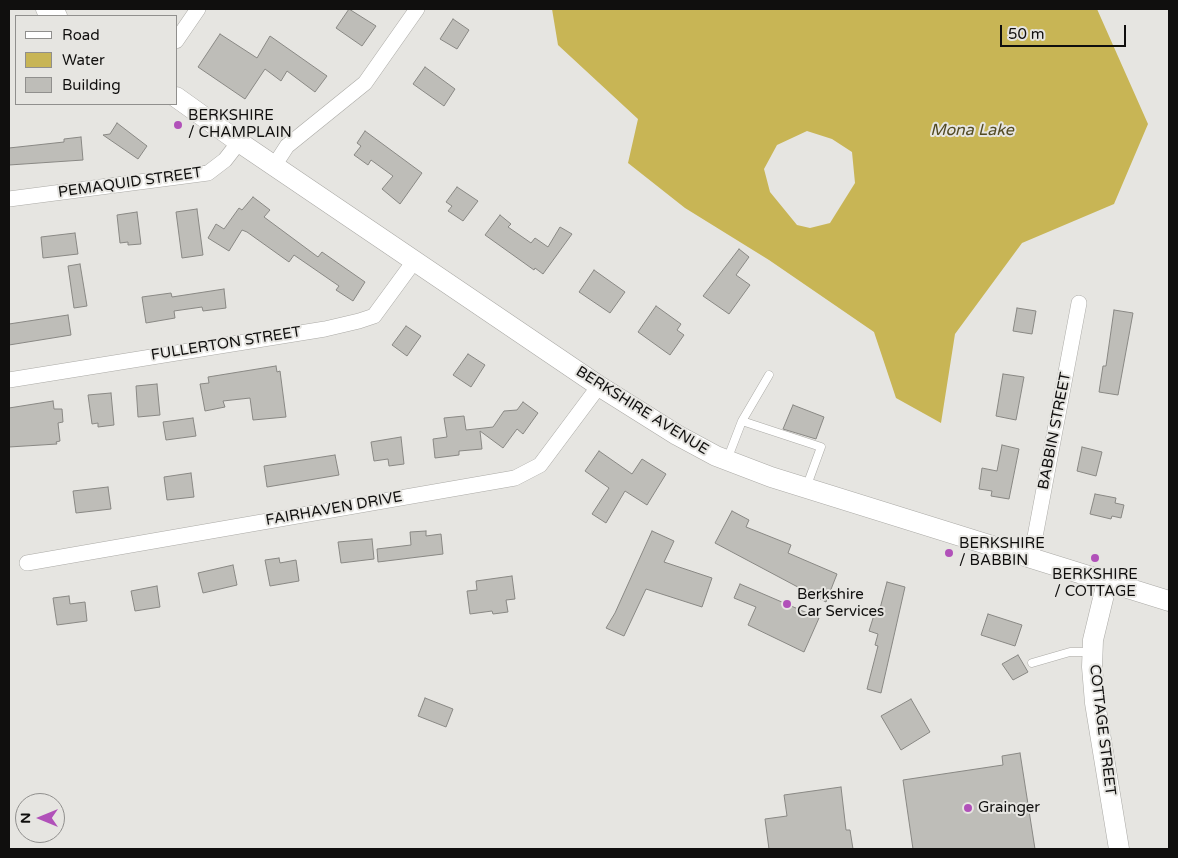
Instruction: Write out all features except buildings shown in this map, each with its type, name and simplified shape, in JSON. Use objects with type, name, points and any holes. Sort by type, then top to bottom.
[{"type":"main road","name":"BERKSHIRE AVENUE","points":[[178,98],[274,166],[598,386],[677,434],[727,460],[806,488],[1169,601]]},
{"type":"main road","name":"COTTAGE STREET","points":[[1106,582],[1092,652],[1095,703],[1119,849]]},
{"type":"street","points":[[178,38],[198,9]]},
{"type":"street","points":[[274,166],[287,146],[365,83],[417,9]]},
{"type":"street","name":"PEMAQUID STREET","points":[[9,199],[208,173],[225,160],[239,142]]},
{"type":"street","name":"FULLERTON STREET","points":[[9,380],[325,329],[359,321],[374,316],[415,260]]},
{"type":"street","name":"BABBIN STREET","points":[[1031,558],[1079,303]]},
{"type":"street","name":"FAIRHAVEN DRIVE","points":[[27,562],[515,478],[540,465],[598,386]]},
{"type":"lane","points":[[727,460],[742,421],[768,375]]},
{"type":"lane","points":[[742,421],[821,447],[806,488]]},
{"type":"lane","points":[[1032,662],[1070,652],[1092,652]]},
{"type":"water","name":"Mona Lake","points":[[552,9],[1097,9],[1148,124],[1114,204],[1022,243],[955,334],[941,423],[896,398],[874,332],[769,260],[685,208],[628,163],[638,119],[558,45]],"holes":[[[807,131],[832,139],[852,152],[855,183],[830,223],[810,228],[797,225],[770,192],[764,169],[777,145]]]},
{"type":"place","name":"BERKSHIRE / CHAMPLAIN","points":[[178,125]]},
{"type":"place","name":"BERKSHIRE / BABBIN","points":[[949,553]]},
{"type":"place","name":"BERKSHIRE / COTTAGE","points":[[1095,558]]},
{"type":"place","name":"Berkshire Car Services","points":[[787,604]]},
{"type":"place","name":"Grainger","points":[[968,808]]}]
